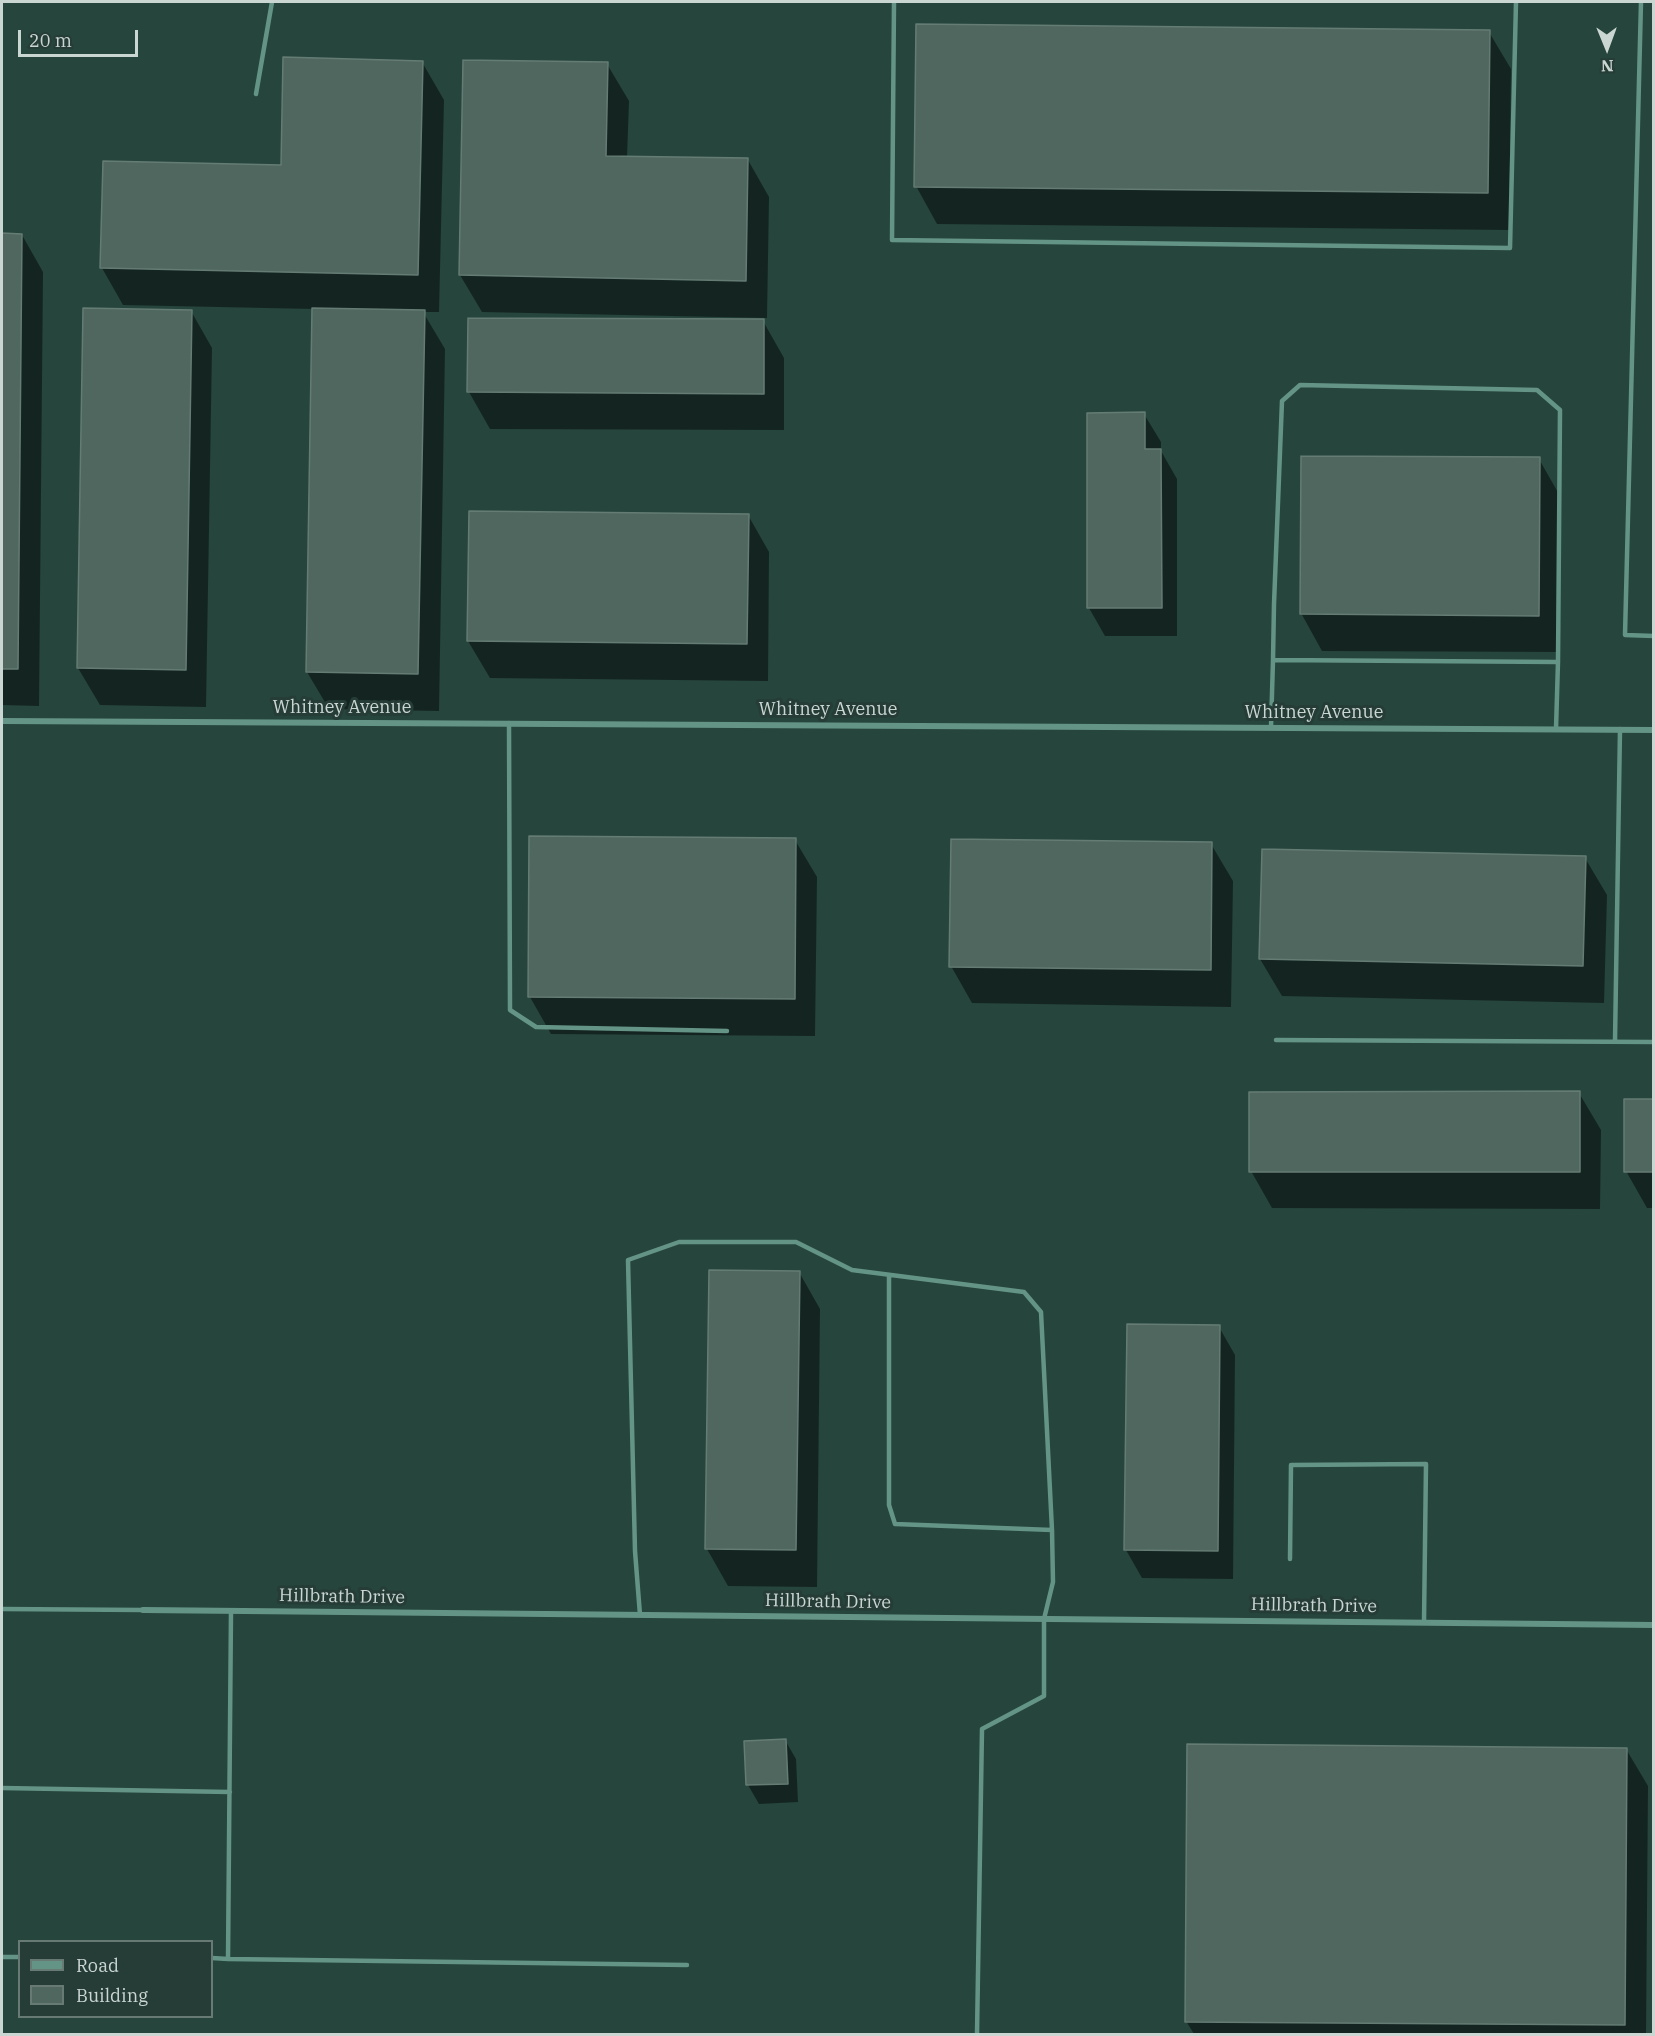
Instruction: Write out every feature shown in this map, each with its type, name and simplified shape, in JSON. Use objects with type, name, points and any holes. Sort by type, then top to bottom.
[{"type":"street","name":"Whitney Avenue","points":[[2,721],[1653,729]]},
{"type":"street","name":"Hillbrath Drive","points":[[143,1610],[1653,1625]]},
{"type":"lane","points":[[256,94],[272,2]]},
{"type":"lane","points":[[894,2],[892,240],[1510,248],[1516,2]]},
{"type":"lane","points":[[1641,2],[1625,635],[1653,636]]},
{"type":"lane","points":[[1271,728],[1282,401],[1300,385],[1537,390],[1560,410],[1556,729]]},
{"type":"lane","points":[[1273,660],[1558,662]]},
{"type":"lane","points":[[510,723],[510,1010],[536,1027],[727,1031]]},
{"type":"lane","points":[[1615,1041],[1620,729]]},
{"type":"lane","points":[[1276,1040],[1653,1042]]},
{"type":"lane","points":[[640,1615],[635,1551],[628,1260],[680,1242],[796,1242],[852,1270],[1024,1292],[1041,1312],[1053,1582],[1044,1619],[1044,1696],[982,1729],[977,2034]]},
{"type":"lane","points":[[889,1275],[889,1505],[896,1524],[1052,1530]]},
{"type":"lane","points":[[1290,1559],[1291,1465],[1426,1464],[1424,1622]]},
{"type":"lane","name":"Hillbrath Drive","points":[[2,1609],[143,1610]]},
{"type":"lane","points":[[228,1959],[231,1611]]},
{"type":"lane","points":[[2,1788],[230,1792]]},
{"type":"lane","points":[[2,1957],[18,1957]]},
{"type":"lane","points":[[213,1958],[687,1965]]},
{"type":"shaded area","points":[[2,2],[1653,2],[1653,2034],[2,2034]]},
{"type":"building","points":[[916,24],[1490,30],[1488,193],[914,187]]},
{"type":"building","points":[[283,57],[423,61],[418,275],[100,268],[103,161],[281,165]]},
{"type":"building","points":[[463,60],[608,62],[606,156],[748,158],[746,281],[459,275]]},
{"type":"building","points":[[2,233],[22,234],[18,669],[2,669]]},
{"type":"building","points":[[83,308],[192,310],[186,670],[77,668]]},
{"type":"building","points":[[312,308],[425,310],[418,674],[306,672]]},
{"type":"building","points":[[468,318],[764,319],[764,394],[467,392]]},
{"type":"building","points":[[1145,412],[1145,449],[1161,449],[1162,608],[1087,608],[1087,413]]},
{"type":"building","points":[[1301,456],[1540,457],[1539,616],[1300,614]]},
{"type":"building","points":[[469,511],[749,514],[747,644],[467,641]]},
{"type":"building","points":[[529,836],[796,838],[795,999],[528,997]]},
{"type":"building","points":[[951,839],[1212,842],[1211,970],[949,967]]},
{"type":"building","points":[[1262,849],[1586,856],[1583,966],[1259,959]]},
{"type":"building","points":[[1580,1091],[1580,1172],[1249,1172],[1249,1092]]},
{"type":"building","points":[[1624,1099],[1654,1099],[1654,1172],[1624,1172]]},
{"type":"building","points":[[709,1270],[800,1271],[796,1550],[705,1549]]},
{"type":"building","points":[[1127,1324],[1220,1325],[1218,1551],[1124,1550]]},
{"type":"building","points":[[786,1739],[788,1784],[746,1785],[744,1741]]},
{"type":"building","points":[[1187,1744],[1627,1748],[1625,2025],[1185,2022]]}]
